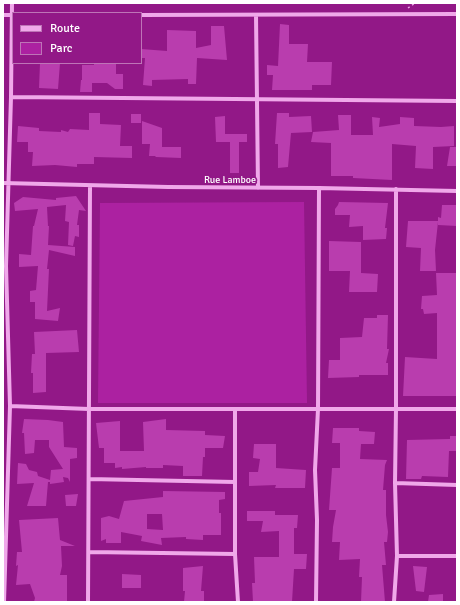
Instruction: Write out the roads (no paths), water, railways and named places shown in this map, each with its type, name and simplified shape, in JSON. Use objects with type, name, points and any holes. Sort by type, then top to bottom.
[{"type":"street","points":[[142,15],[457,14]]},
{"type":"street","points":[[256,15],[258,188]]},
{"type":"street","points":[[4,602],[10,406],[4,266],[9,183],[12,56]]},
{"type":"street","points":[[11,97],[457,101]]},
{"type":"street","name":"Rue Lamboe","points":[[3,183],[90,186],[457,191]]},
{"type":"street","points":[[88,602],[90,186]]},
{"type":"street","points":[[316,602],[319,188]]},
{"type":"street","points":[[394,602],[397,556],[395,483],[396,189]]},
{"type":"street","points":[[10,406],[89,409],[457,409]]},
{"type":"street","points":[[235,409],[235,554],[238,602]]},
{"type":"street","points":[[89,480],[235,482]]},
{"type":"street","points":[[395,483],[457,485]]},
{"type":"street","points":[[89,552],[235,554]]},
{"type":"street","points":[[397,556],[457,556]]}]
